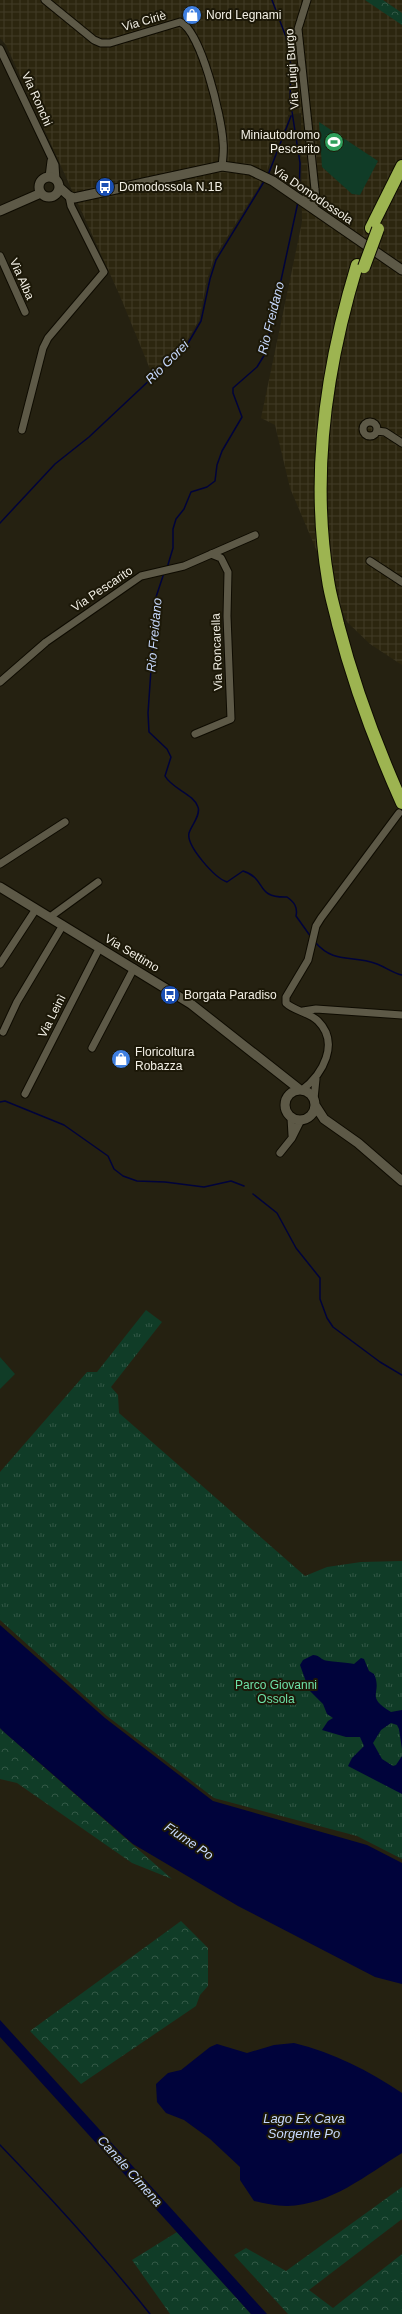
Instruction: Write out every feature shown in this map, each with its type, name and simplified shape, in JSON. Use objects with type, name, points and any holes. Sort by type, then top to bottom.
[{"type":"highway","points":[[401,808],[367,720],[350,670],[328,581],[323,538],[320,482],[323,422],[330,372],[338,333],[360,266],[402,166]]},
{"type":"highway","points":[[375,229],[402,179]]},
{"type":"highway","points":[[360,266],[341,351],[331,414],[327,482],[329,535],[334,581],[356,669],[373,718],[402,787]]},
{"type":"street","name":"Via Ciriè","points":[[45,0],[94,40],[101,43],[110,42],[180,22],[186,24],[195,38],[214,93],[223,141],[222,166]]},
{"type":"street","name":"Via Luigi Burgo","points":[[307,0],[298,29],[315,189],[316,202],[313,209]]},
{"type":"street","name":"Via Ronchi","points":[[0,49],[17,82],[55,165],[61,189],[76,213],[104,272],[48,338],[43,348],[22,430]]},
{"type":"street","name":"Via Domodossola","points":[[40,190],[48,196],[61,189],[222,166],[244,168],[267,177],[402,270]]},
{"type":"street","points":[[40,190],[41,180],[61,189]]},
{"type":"street","points":[[299,198],[309,197],[315,189]]},
{"type":"street","points":[[0,206],[40,190]]},
{"type":"street","points":[[0,211],[40,190]]},
{"type":"street","name":"Via Alba","points":[[0,256],[25,312]]},
{"type":"street","points":[[377,431],[385,432],[402,443]]},
{"type":"street","name":"Via Pescarito","points":[[0,682],[46,642],[141,576],[184,566],[255,535]]},
{"type":"street","name":"Via Roncarella","points":[[195,734],[231,719],[227,616],[228,572],[221,558],[211,554]]},
{"type":"street","points":[[370,561],[402,582]]},
{"type":"street","points":[[280,1153],[292,1138],[315,1102],[316,1079],[327,1054],[329,1041],[325,1030],[316,1019],[303,1011],[290,1007],[286,1003],[286,997],[308,960],[313,935],[320,918],[401,808]]},
{"type":"street","points":[[0,864],[65,822]]},
{"type":"street","points":[[50,917],[98,882]]},
{"type":"street","name":"Via Settimo","points":[[0,887],[191,1004],[301,1090]]},
{"type":"street","points":[[0,964],[36,909]]},
{"type":"street","points":[[3,1032],[17,1002],[63,925]]},
{"type":"street","name":"Via Leinì","points":[[25,1094],[100,947]]},
{"type":"street","points":[[92,1048],[134,968]]},
{"type":"street","points":[[303,1011],[320,1010],[402,1015]]},
{"type":"street","points":[[316,1019],[316,1012],[320,1010]]},
{"type":"street","points":[[284,1078],[290,1094],[285,1106],[292,1118],[292,1138]]},
{"type":"street","points":[[290,1094],[301,1090],[316,1079]]},
{"type":"street","points":[[301,1090],[312,1095],[324,1119],[358,1143],[402,1181]]},
{"type":"street","points":[[292,1118],[324,1119]]},
{"type":"shaded area","points":[[0,0],[402,0],[402,665],[370,644],[347,622],[290,488],[275,425],[261,418],[302,222],[301,113],[288,115],[286,127],[278,137],[265,177],[214,258],[207,280],[199,320],[185,344],[152,374],[120,296],[6,45],[0,38]]},
{"type":"green space","points":[[365,0],[383,0],[402,13],[402,25]]},
{"type":"green space","name":"Miniautodromo Pescarito","points":[[319,122],[378,161],[360,195],[352,194],[322,167]]},
{"type":"green space","name":"Parco Giovanni Ossola","points":[[146,1310],[162,1322],[111,1387],[118,1395],[119,1413],[305,1576],[327,1567],[361,1562],[402,1561],[402,1859],[357,1836],[214,1798],[107,1716],[0,1620],[0,1472],[87,1372],[97,1372]]},
{"type":"green space","points":[[0,1357],[15,1374],[0,1389]]},
{"type":"green space","points":[[0,1728],[172,1879],[132,1863],[17,1783],[0,1779]]},
{"type":"green space","points":[[181,1921],[208,1948],[208,1986],[200,1995],[196,2006],[81,2084],[30,2031]]},
{"type":"green space","points":[[402,2187],[402,2219],[309,2290],[333,2308],[402,2254],[402,2314],[288,2314],[234,2255],[246,2248],[286,2271]]},
{"type":"green space","points":[[177,2232],[251,2314],[170,2314],[132,2260]]},
{"type":"water","name":"Fiume Po","points":[[0,1625],[105,1718],[213,1801],[367,1845],[402,1863],[402,1984],[375,1977],[238,1906],[133,1844],[4,1732],[0,1728]]},
{"type":"water","points":[[313,1655],[324,1660],[354,1664],[361,1658],[364,1659],[369,1671],[374,1674],[377,1686],[376,1698],[378,1702],[391,1712],[402,1710],[402,1749],[399,1729],[397,1725],[391,1723],[381,1730],[373,1743],[382,1759],[393,1766],[396,1765],[402,1756],[402,1794],[348,1766],[352,1758],[364,1746],[360,1737],[346,1737],[322,1730],[328,1721],[333,1718],[327,1714],[323,1704],[309,1690],[300,1665],[303,1660]]},
{"type":"water","name":"Canale Cimena","points":[[0,2020],[267,2314],[251,2314],[0,2037]]},
{"type":"water","name":"Lago Ex Cava Sorgente Po","points":[[294,2043],[337,2057],[350,2063],[402,2093],[402,2153],[333,2195],[303,2204],[283,2206],[254,2201],[240,2180],[240,2167],[210,2139],[184,2120],[166,2113],[157,2102],[156,2084],[168,2073],[181,2070],[210,2047],[217,2044],[247,2053],[274,2045]]},
{"type":"waterway","name":"Rio Freidano","points":[[272,0],[286,37],[291,66],[290,99],[300,163],[299,194]]},
{"type":"waterway","name":"Rio Gorei","points":[[268,175],[291,116]]},
{"type":"waterway","name":"Rio Gorei","points":[[0,523],[55,464],[89,437],[187,345],[201,321],[210,279],[216,260],[265,180]]},
{"type":"waterway","name":"Rio Freidano","points":[[167,568],[173,548],[173,529],[176,519],[184,509],[191,492],[207,487],[215,481],[217,465],[222,451],[242,417],[233,393],[233,388],[257,367],[265,354],[298,202]]},
{"type":"waterway","name":"Rio Freidano","points":[[164,573],[156,597],[148,713],[149,732],[167,749],[171,757],[165,776],[168,781],[192,798],[198,807],[199,810],[189,833],[189,839],[202,861],[227,882],[243,871],[251,874],[265,891],[270,894],[287,897],[296,907],[296,916],[311,937]]},
{"type":"waterway","name":"Rio Freidano","points":[[315,942],[329,954],[344,958],[368,961],[402,975]]},
{"type":"waterway","points":[[0,1102],[5,1101],[64,1125],[108,1156],[114,1169],[123,1176],[137,1181],[165,1182],[204,1187],[231,1181],[244,1186]]},
{"type":"waterway","points":[[253,1194],[277,1213],[296,1248],[320,1278],[320,1299],[327,1318],[333,1327],[380,1362],[402,1375]]},
{"type":"waterway","points":[[0,2145],[77,2228],[150,2314]]},
{"type":"place","name":"Nord Legnami","points":[[192,15]]},
{"type":"place","name":"Miniautodromo Pescarito","points":[[334,142]]},
{"type":"place","name":"Domodossola N.1B","points":[[105,187]]},
{"type":"place","name":"Borgata Paradiso","points":[[170,995]]},
{"type":"place","name":"Floricoltura Robazza","points":[[121,1059]]}]
